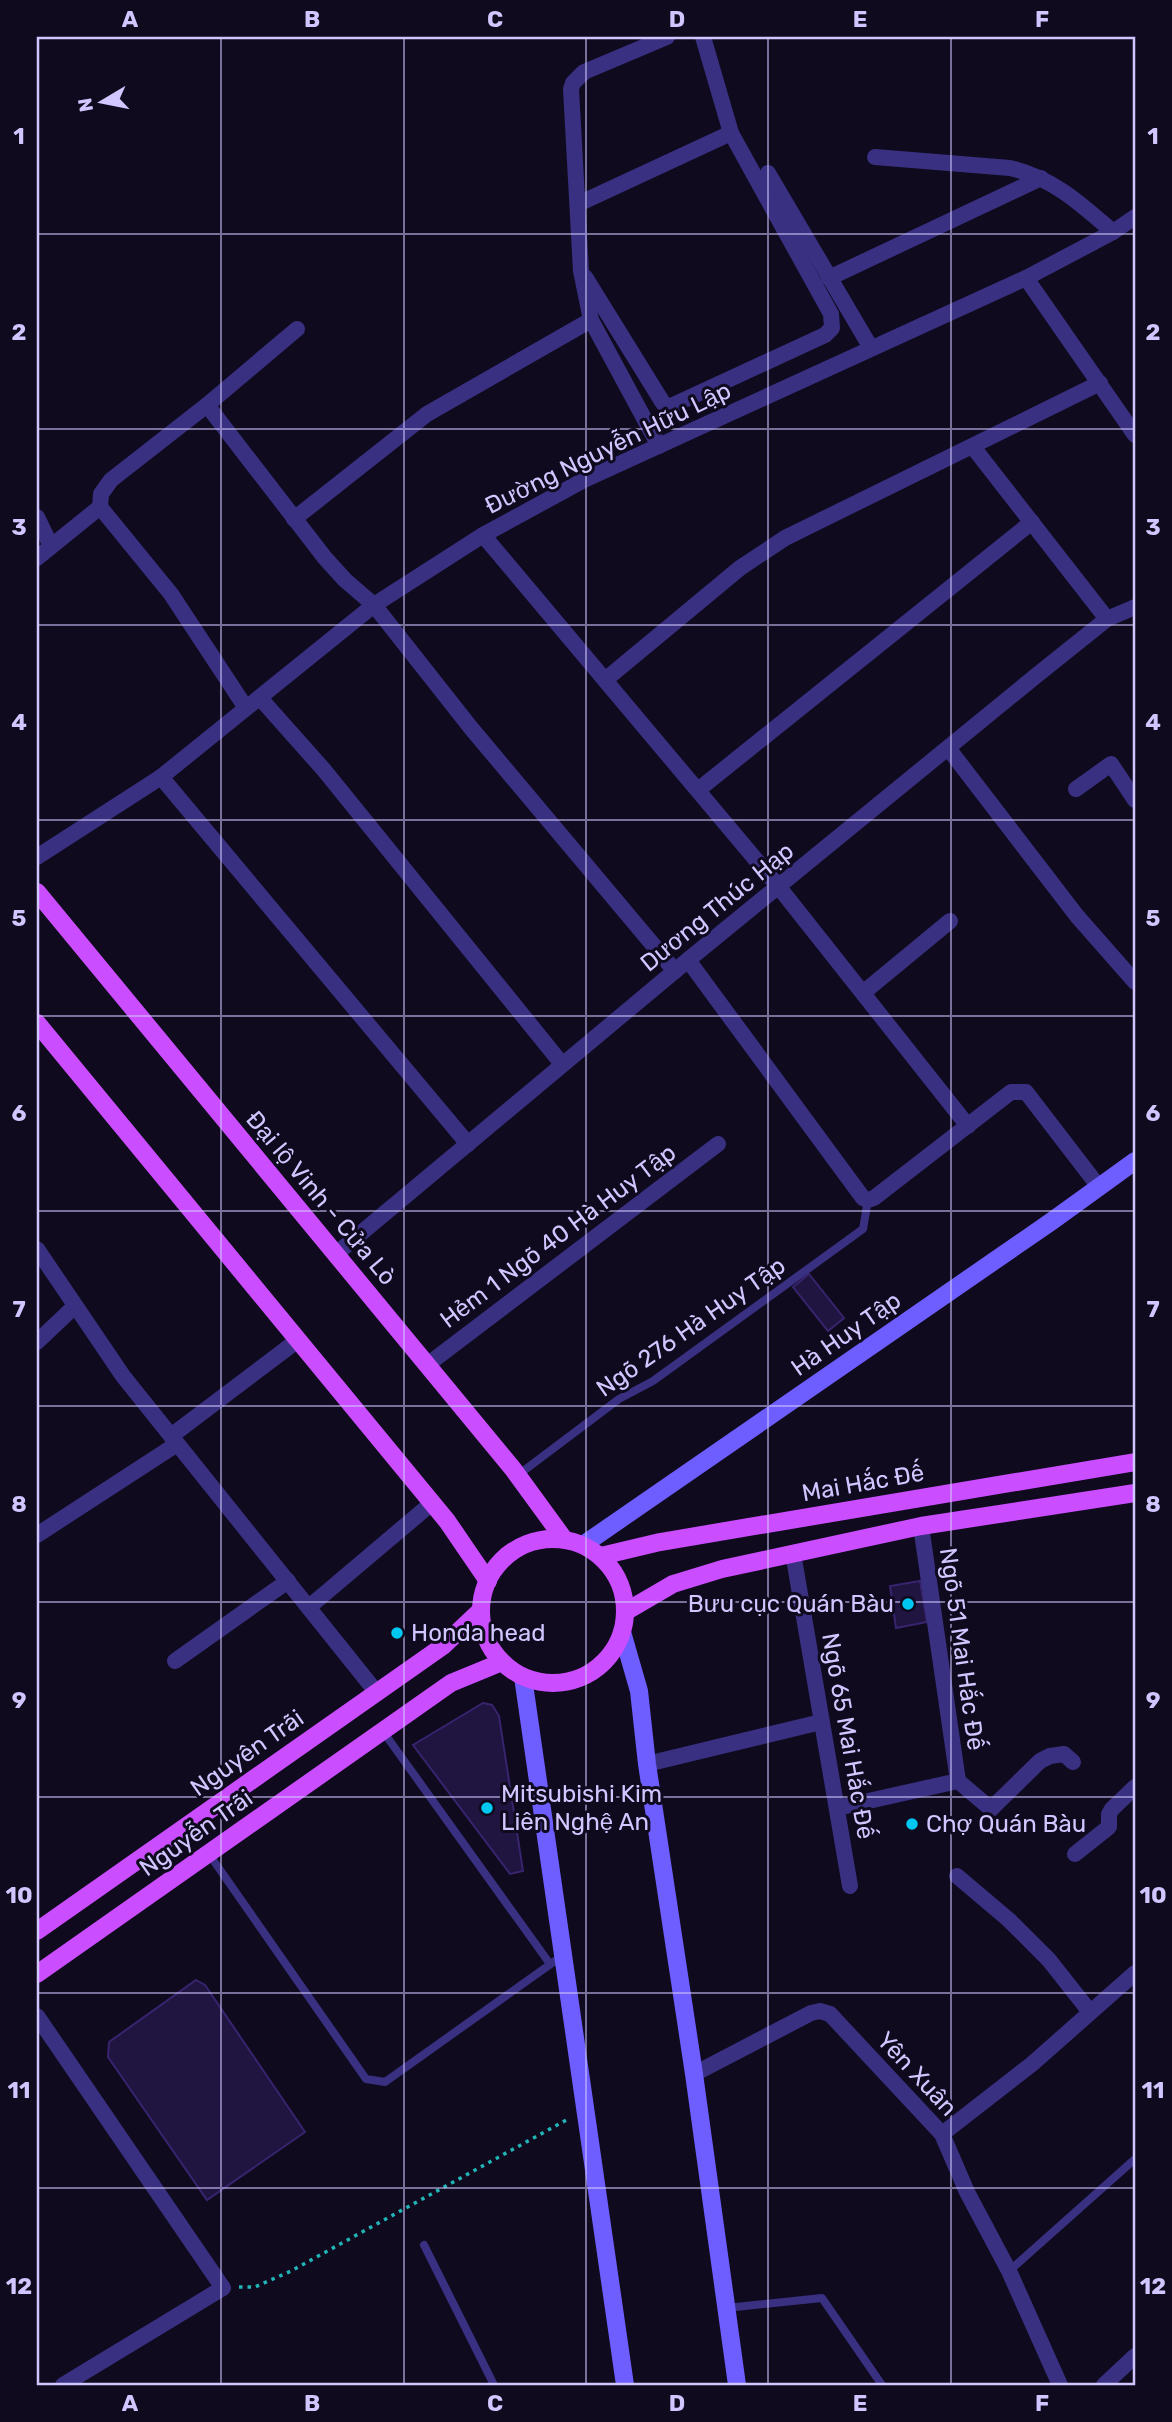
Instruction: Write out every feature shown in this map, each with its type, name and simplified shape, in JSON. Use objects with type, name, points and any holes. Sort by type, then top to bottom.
[{"type":"main road","name":"Đại lộ Vinh - Cửa Lò","points":[[37,892],[518,1475],[564,1539]]},
{"type":"main road","points":[[37,1023],[432,1503],[488,1581]]},
{"type":"main road","name":"Mai Hắc Đế","points":[[601,1556],[674,1540],[1135,1462]]},
{"type":"main road","points":[[625,1612],[673,1584],[722,1569],[921,1526],[1135,1493]]},
{"type":"main road","points":[[543,1539],[564,1539],[583,1545],[601,1556],[614,1572],[622,1591],[625,1612],[622,1632],[614,1651],[600,1667],[583,1678],[563,1684],[542,1683],[523,1677],[502,1662],[492,1650],[483,1631],[481,1611],[484,1590],[492,1572],[506,1556],[523,1545],[543,1539]]},
{"type":"main road","name":"Nguyên Trãi","points":[[37,1931],[443,1646],[481,1611]]},
{"type":"main road","points":[[382,1730],[452,1683],[502,1662]]},
{"type":"main road","name":"Nguyễn Trãi","points":[[37,1974],[382,1730]]},
{"type":"street","points":[[659,446],[591,320],[581,271],[570,94],[573,83],[584,72],[667,37]]},
{"type":"street","points":[[581,271],[663,403],[669,407],[829,332],[833,325],[831,314],[731,133],[703,37]]},
{"type":"street","points":[[578,204],[731,133]]},
{"type":"street","points":[[875,157],[1010,168],[1041,178],[1064,191],[1113,232]]},
{"type":"street","points":[[768,173],[871,348]]},
{"type":"street","points":[[829,278],[1041,178]]},
{"type":"street","name":"Đường Nguyễn Hữu Lập","points":[[37,857],[161,776],[374,605],[483,536],[584,480],[1026,278],[1113,232],[1135,217]]},
{"type":"street","points":[[1026,278],[1135,435]]},
{"type":"street","points":[[294,519],[427,414],[591,320]]},
{"type":"street","points":[[246,708],[171,594],[100,506],[101,494],[111,480],[207,405],[297,328]]},
{"type":"street","points":[[606,680],[766,549],[809,524],[973,447],[1100,383]]},
{"type":"street","points":[[207,405],[294,519],[345,580],[374,605],[471,728],[675,971]]},
{"type":"street","points":[[973,447],[1107,619]]},
{"type":"street","points":[[37,558],[100,506]]},
{"type":"street","points":[[37,517],[51,546]]},
{"type":"street","points":[[698,790],[1032,522]]},
{"type":"street","points":[[483,536],[778,886],[968,1126]]},
{"type":"street","name":"Dương Thúc Hạp","points":[[336,1254],[688,960],[1107,619],[1135,607]]},
{"type":"street","points":[[260,698],[324,770],[562,1065]]},
{"type":"street","points":[[948,748],[1077,916],[1135,982]]},
{"type":"street","points":[[1076,789],[1111,764],[1133,789]]},
{"type":"street","points":[[161,776],[468,1144]]},
{"type":"street","points":[[864,992],[950,921]]},
{"type":"street","points":[[688,960],[863,1198],[874,1198],[1011,1092],[1026,1092],[1099,1186]]},
{"type":"street","name":"Hẻm 1 Ngõ 40 Hà Huy Tập","points":[[427,1365],[718,1144]]},
{"type":"street","name":"Hà Huy Tập","points":[[583,1545],[1135,1161]]},
{"type":"street","points":[[37,1249],[99,1343],[377,1693]]},
{"type":"street","points":[[37,1342],[75,1306]]},
{"type":"street","points":[[37,1535],[174,1440],[298,1340]]},
{"type":"street","points":[[309,1607],[432,1503]]},
{"type":"street","name":"Ngõ 51 Mai Hắc Đế","points":[[837,1808],[958,1781],[921,1526]]},
{"type":"street","name":"Ngõ 65 Mai Hắc Đế","points":[[793,1553],[850,1886]]},
{"type":"street","points":[[176,1661],[288,1581]]},
{"type":"street","points":[[622,1632],[639,1691],[737,2385]]},
{"type":"street","points":[[523,1677],[557,1959],[584,2110],[625,2385]]},
{"type":"street","points":[[648,1764],[821,1722]]},
{"type":"street","points":[[958,1781],[991,1809],[1040,1761],[1064,1754],[1073,1762]]},
{"type":"street","points":[[1075,1854],[1109,1827],[1109,1814],[1112,1809],[1135,1787]]},
{"type":"street","points":[[957,1877],[1009,1920],[1049,1959],[1090,2012]]},
{"type":"street","points":[[942,2134],[1032,2064],[1135,1973]]},
{"type":"street","name":"Yên Xuân","points":[[694,2074],[811,2013],[820,2011],[830,2014],[942,2134],[967,2192],[1009,2271],[1060,2385]]},
{"type":"street","points":[[37,2016],[223,2288],[63,2385]]},
{"type":"street","points":[[1104,2385],[1135,2356]]},
{"type":"lane","name":"Ngõ 276 Hà Huy Tập","points":[[518,1475],[619,1399],[653,1381],[863,1229],[868,1200]]},
{"type":"lane","points":[[209,1854],[366,2079],[385,2082],[557,1959],[382,1730]]},
{"type":"lane","points":[[1009,2271],[1135,2160]]},
{"type":"lane","points":[[424,2245],[494,2385]]},
{"type":"lane","points":[[726,2308],[822,2298],[882,2385]]},
{"type":"path","points":[[223,2288],[255,2287],[291,2271],[584,2110]]},
{"type":"building","points":[[809,1274],[844,1318],[828,1331],[793,1287]]},
{"type":"building","name":"Bưu cục Quán Bàu","points":[[920,1581],[927,1622],[896,1628],[890,1586]]},
{"type":"building","name":"Mitsubishi Kim Liên Nghệ An","points":[[483,1703],[492,1705],[499,1716],[523,1871],[510,1874],[413,1745]]},
{"type":"building","points":[[196,1980],[205,1985],[305,2132],[207,2200],[108,2057],[109,2042]]},
{"type":"place","name":"Bưu cục Quán Bàu","points":[[908,1604]]},
{"type":"place","name":"Honda head","points":[[397,1633]]},
{"type":"place","name":"Mitsubishi Kim Liên Nghệ An","points":[[487,1808]]},
{"type":"place","name":"Chợ Quán Bàu","points":[[912,1824]]}]
